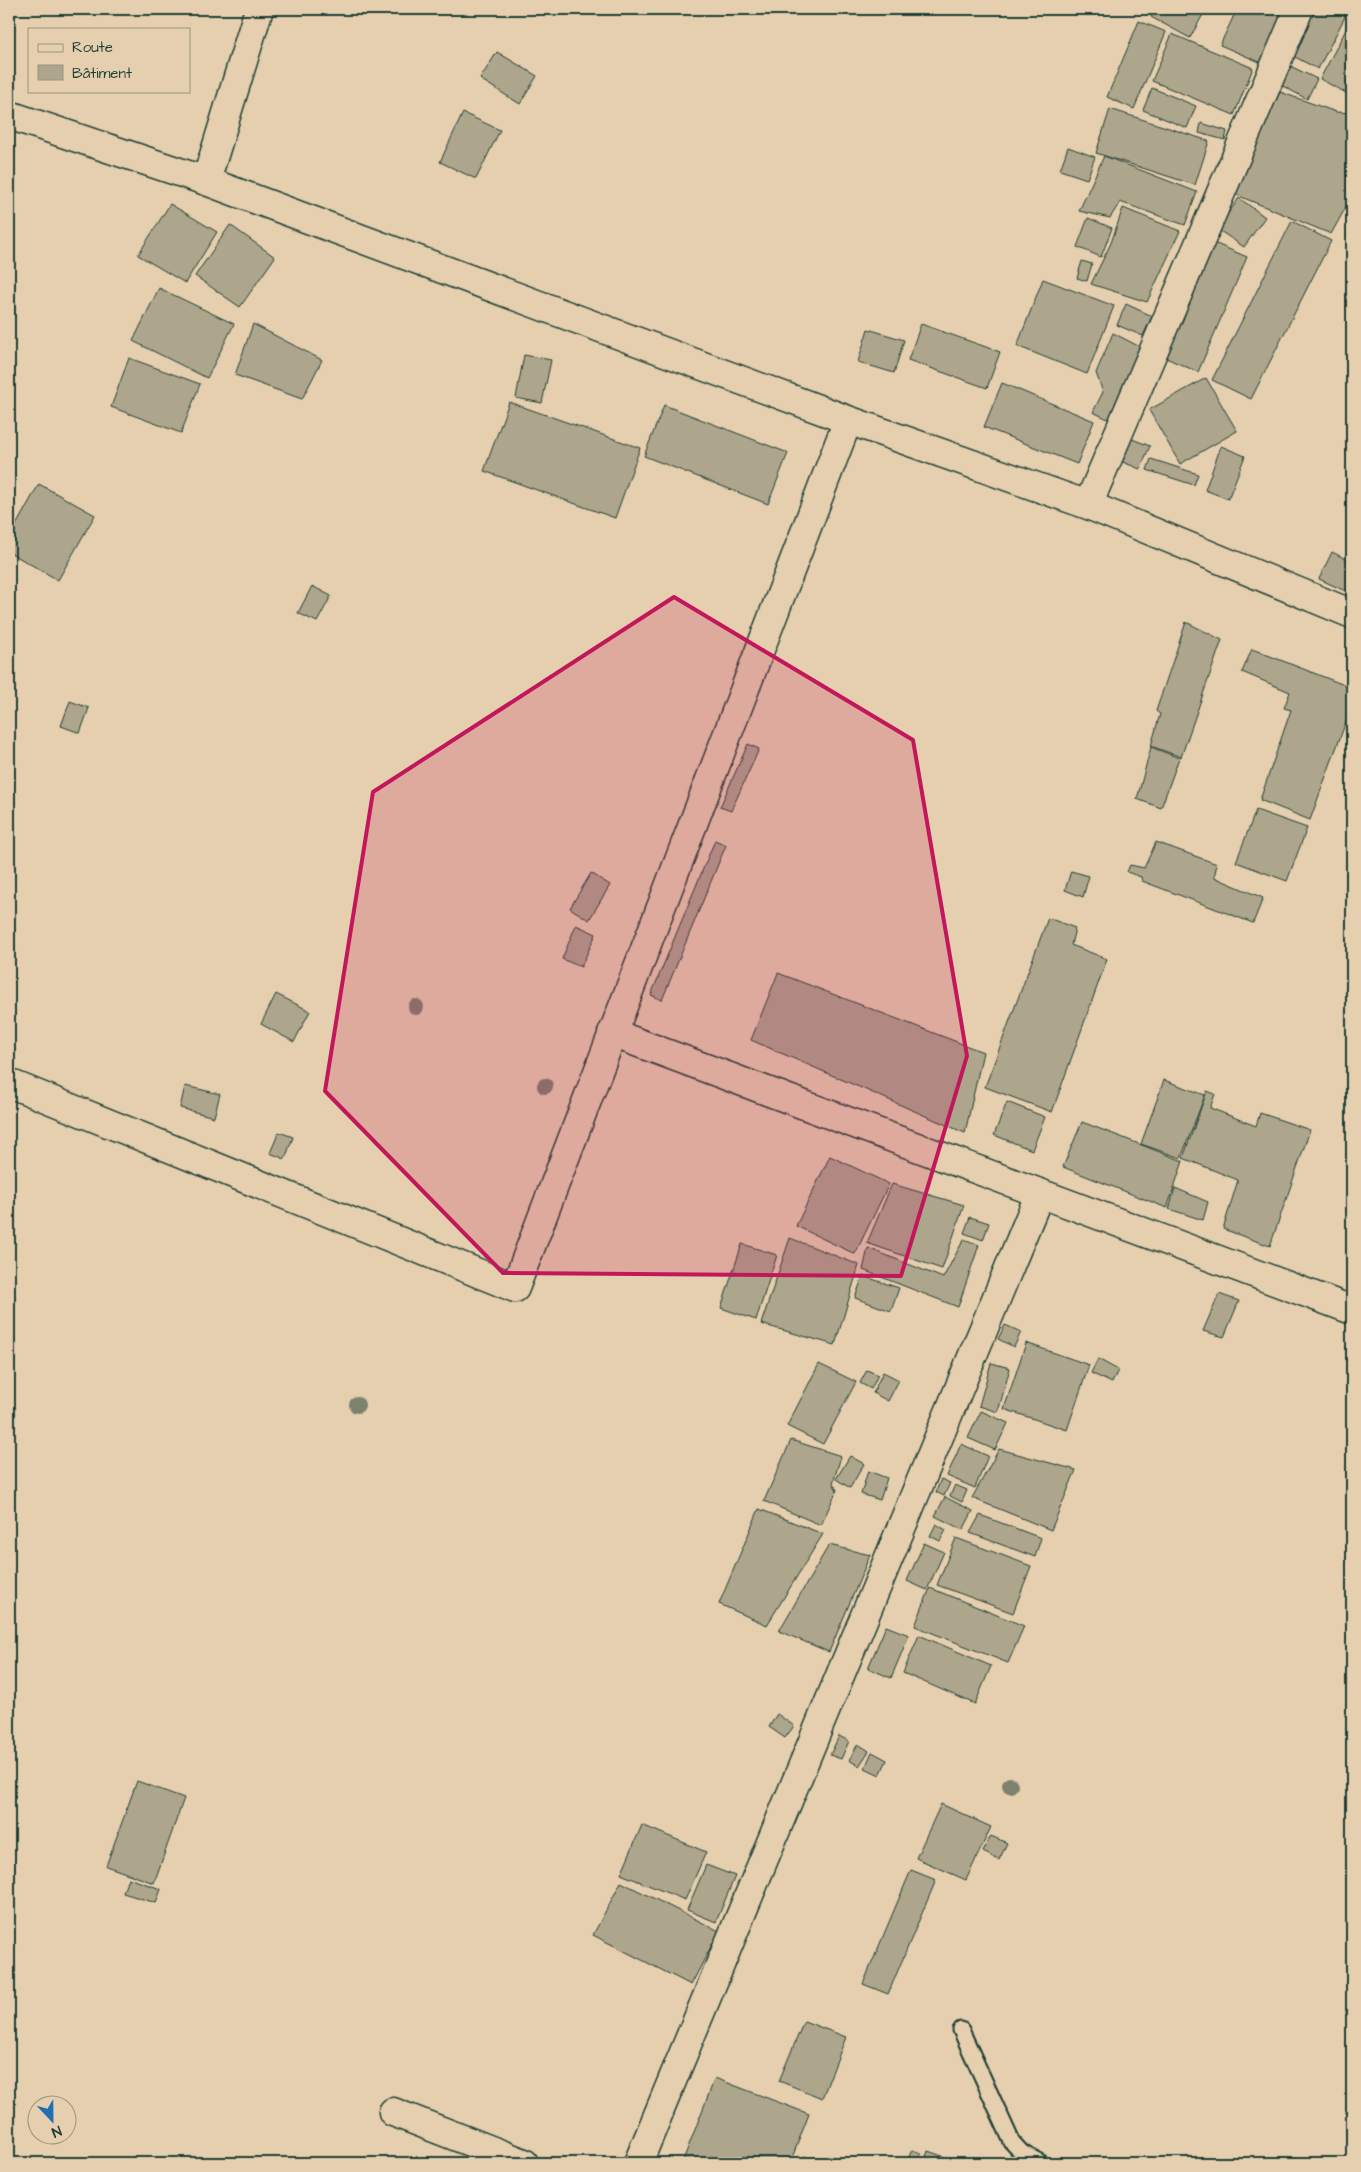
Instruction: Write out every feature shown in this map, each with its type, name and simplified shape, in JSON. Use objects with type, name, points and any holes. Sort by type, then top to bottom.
[{"type":"street","points":[[206,181],[259,9]]},
{"type":"street","points":[[1088,505],[1299,9]]},
{"type":"street","points":[[9,116],[206,181],[848,420],[1088,505],[1352,614]]},
{"type":"street","points":[[9,1083],[516,1288],[848,420]]},
{"type":"street","points":[[612,1033],[1352,1310]]},
{"type":"street","points":[[638,2163],[1040,1193]]},
{"type":"street","points":[[393,2112],[485,2156],[524,2163]]},
{"type":"lane","points":[[961,2030],[1012,2142],[1022,2154],[1041,2163]]},
{"type":"highlighted area","points":[[674,597],[913,740],[967,1056],[901,1276],[503,1273],[325,1091],[373,792]]},
{"type":"building","points":[[1155,9],[1206,9],[1190,38],[1151,17]]},
{"type":"building","points":[[1237,9],[1287,9],[1262,63],[1220,45]]},
{"type":"building","points":[[1316,9],[1343,9],[1348,11],[1318,69],[1291,55]]},
{"type":"building","points":[[1352,18],[1352,96],[1320,79]]},
{"type":"building","points":[[1139,21],[1166,32],[1134,109],[1107,97]]},
{"type":"building","points":[[1172,34],[1253,68],[1234,115],[1152,81]]},
{"type":"building","points":[[497,52],[537,76],[520,104],[480,79]]},
{"type":"building","points":[[1286,64],[1317,79],[1307,99],[1277,83]]},
{"type":"building","points":[[1152,88],[1196,106],[1187,128],[1143,110]]},
{"type":"building","points":[[1280,92],[1336,112],[1352,113],[1352,196],[1331,234],[1227,191]]},
{"type":"building","points":[[1110,109],[1209,141],[1195,185],[1096,153]]},
{"type":"building","points":[[463,113],[500,130],[476,179],[440,162]]},
{"type":"building","points":[[1201,123],[1227,131],[1225,140],[1199,133]]},
{"type":"building","points":[[1068,147],[1095,157],[1087,179],[1060,170]]},
{"type":"building","points":[[1104,156],[1197,192],[1185,225],[1120,202],[1110,218],[1079,211]]},
{"type":"building","points":[[1239,198],[1265,217],[1244,247],[1217,229]]},
{"type":"building","points":[[170,204],[217,232],[185,283],[138,255]]},
{"type":"building","points":[[1123,208],[1180,231],[1147,302],[1091,284],[1111,243]]},
{"type":"building","points":[[1088,218],[1112,228],[1101,257],[1077,247]]},
{"type":"building","points":[[1292,221],[1331,241],[1251,399],[1212,380]]},
{"type":"building","points":[[230,225],[275,257],[240,307],[195,276]]},
{"type":"building","points":[[1214,243],[1247,257],[1198,372],[1166,358]]},
{"type":"building","points":[[1082,261],[1092,264],[1087,281],[1077,278]]},
{"type":"building","points":[[1043,279],[1114,306],[1087,374],[1017,346]]},
{"type":"building","points":[[159,288],[234,324],[207,378],[133,341]]},
{"type":"building","points":[[1126,304],[1152,316],[1143,336],[1117,325]]},
{"type":"building","points":[[253,324],[322,360],[302,399],[235,375]]},
{"type":"building","points":[[921,324],[1000,352],[987,388],[908,360]]},
{"type":"building","points":[[868,329],[904,340],[894,373],[858,362]]},
{"type":"building","points":[[1113,333],[1144,349],[1110,420],[1093,412],[1103,392],[1096,373]]},
{"type":"building","points":[[524,355],[551,360],[542,403],[516,398]]},
{"type":"building","points":[[129,358],[200,384],[181,433],[111,407]]},
{"type":"building","points":[[1206,378],[1237,431],[1180,464],[1149,410]]},
{"type":"building","points":[[1002,383],[1094,421],[1077,464],[984,427]]},
{"type":"building","points":[[509,402],[640,448],[615,518],[484,471]]},
{"type":"building","points":[[664,405],[788,453],[768,504],[644,456]]},
{"type":"building","points":[[1122,435],[1150,446],[1140,469],[1113,458]]},
{"type":"building","points":[[1221,446],[1245,456],[1228,499],[1205,490]]},
{"type":"building","points":[[1151,459],[1198,474],[1194,485],[1147,470]]},
{"type":"building","points":[[39,484],[95,515],[58,580],[9,552],[9,538]]},
{"type":"building","points":[[1332,552],[1352,562],[1352,594],[1319,579]]},
{"type":"building","points":[[312,586],[331,596],[317,622],[298,613]]},
{"type":"building","points":[[1186,622],[1222,640],[1181,757],[1151,746],[1160,714],[1156,711]]},
{"type":"building","points":[[1252,649],[1352,688],[1352,705],[1310,820],[1260,800],[1291,710],[1284,708],[1290,692],[1242,672]]},
{"type":"building","points":[[70,701],[89,708],[80,733],[61,726]]},
{"type":"building","points":[[748,744],[759,749],[731,811],[720,807]]},
{"type":"building","points":[[1151,747],[1179,758],[1161,808],[1137,799]]},
{"type":"building","points":[[1256,810],[1307,828],[1287,881],[1236,862]]},
{"type":"building","points":[[715,840],[726,845],[662,1000],[651,995]]},
{"type":"building","points":[[1156,842],[1217,864],[1214,877],[1263,898],[1253,923],[1142,881],[1141,877],[1127,872],[1130,865],[1144,868]]},
{"type":"building","points":[[1071,871],[1089,876],[1083,897],[1065,890]]},
{"type":"building","points":[[591,873],[610,885],[589,920],[570,908]]},
{"type":"building","points":[[1048,918],[1075,928],[1071,945],[1107,959],[1052,1112],[985,1087]]},
{"type":"building","points":[[576,925],[596,934],[581,967],[562,959]]},
{"type":"building","points":[[778,973],[983,1052],[965,1133],[751,1040]]},
{"type":"building","points":[[276,994],[310,1011],[294,1042],[261,1024]]},
{"type":"building","points":[[1164,1080],[1205,1095],[1181,1158],[1141,1144]]},
{"type":"building","points":[[185,1086],[220,1094],[214,1117],[180,1108]]},
{"type":"building","points":[[1207,1091],[1215,1094],[1210,1108],[1256,1126],[1260,1113],[1310,1130],[1270,1246],[1223,1229],[1238,1180],[1183,1158]]},
{"type":"building","points":[[1007,1102],[1045,1117],[1032,1150],[994,1135]]},
{"type":"building","points":[[1082,1122],[1183,1161],[1167,1208],[1063,1167]]},
{"type":"building","points":[[279,1132],[293,1137],[285,1159],[270,1153]]},
{"type":"building","points":[[830,1156],[889,1184],[855,1254],[796,1226]]},
{"type":"building","points":[[892,1184],[964,1205],[942,1269],[867,1243]]},
{"type":"building","points":[[1175,1188],[1208,1202],[1203,1220],[1169,1209]]},
{"type":"building","points":[[970,1217],[989,1223],[983,1240],[964,1233]]},
{"type":"building","points":[[790,1238],[859,1265],[835,1345],[761,1324]]},
{"type":"building","points":[[964,1239],[979,1245],[958,1307],[863,1270],[868,1248],[943,1278]]},
{"type":"building","points":[[742,1244],[777,1255],[756,1320],[721,1308]]},
{"type":"building","points":[[863,1276],[899,1288],[891,1311],[855,1298]]},
{"type":"building","points":[[1219,1294],[1239,1301],[1224,1337],[1203,1331]]},
{"type":"building","points":[[1005,1325],[1021,1332],[1014,1347],[998,1339]]},
{"type":"building","points":[[1026,1343],[1089,1365],[1067,1430],[1004,1409]]},
{"type":"building","points":[[1098,1359],[1118,1370],[1112,1383],[1091,1373]]},
{"type":"building","points":[[991,1363],[1010,1368],[998,1412],[979,1406]]},
{"type":"building","points":[[819,1364],[856,1382],[823,1444],[787,1426]]},
{"type":"building","points":[[867,1370],[878,1375],[871,1389],[860,1383]]},
{"type":"building","points":[[883,1372],[899,1380],[888,1401],[873,1393]]},
{"type":"building","points":[[981,1411],[1008,1423],[995,1450],[968,1438]]},
{"type":"building","points":[[791,1440],[841,1456],[833,1483],[837,1490],[821,1525],[764,1501]]},
{"type":"building","points":[[961,1444],[988,1456],[975,1488],[947,1476]]},
{"type":"building","points":[[999,1449],[1076,1470],[1051,1530],[972,1498]]},
{"type":"building","points":[[850,1456],[864,1464],[850,1488],[836,1479]]},
{"type":"building","points":[[868,1471],[887,1478],[880,1500],[861,1494]]},
{"type":"building","points":[[941,1479],[950,1483],[944,1496],[936,1492]]},
{"type":"building","points":[[955,1485],[967,1490],[962,1502],[950,1496]]},
{"type":"building","points":[[945,1497],[973,1511],[963,1530],[935,1516]]},
{"type":"building","points":[[759,1509],[823,1534],[767,1625],[719,1604]]},
{"type":"building","points":[[980,1515],[1041,1538],[1035,1557],[970,1533]]},
{"type":"building","points":[[936,1524],[946,1530],[940,1541],[930,1536]]},
{"type":"building","points":[[956,1538],[1031,1566],[1013,1613],[937,1585]]},
{"type":"building","points":[[924,1543],[944,1552],[927,1590],[907,1581]]},
{"type":"building","points":[[829,1545],[870,1555],[829,1652],[779,1631]]},
{"type":"building","points":[[930,1588],[1024,1626],[1008,1663],[915,1626]]},
{"type":"building","points":[[886,1626],[909,1635],[891,1678],[868,1668]]},
{"type":"building","points":[[919,1635],[991,1666],[975,1704],[903,1673]]},
{"type":"building","points":[[777,1714],[794,1726],[785,1738],[769,1727]]},
{"type":"building","points":[[839,1736],[849,1741],[841,1759],[830,1755]]},
{"type":"building","points":[[858,1744],[869,1751],[859,1766],[849,1760]]},
{"type":"building","points":[[872,1752],[887,1760],[880,1775],[865,1768]]},
{"type":"building","points":[[137,1781],[184,1798],[154,1883],[106,1866]]},
{"type":"building","points":[[941,1804],[991,1827],[966,1880],[916,1858]]},
{"type":"building","points":[[642,1825],[706,1852],[685,1900],[621,1874]]},
{"type":"building","points":[[991,1836],[1007,1843],[999,1860],[983,1852]]},
{"type":"building","points":[[706,1865],[735,1876],[716,1922],[687,1910]]},
{"type":"building","points":[[911,1870],[936,1880],[888,1994],[863,1984]]},
{"type":"building","points":[[128,1878],[161,1889],[156,1903],[123,1893]]},
{"type":"building","points":[[621,1882],[719,1931],[691,1985],[593,1935]]},
{"type":"building","points":[[804,2021],[846,2037],[822,2098],[779,2081]]},
{"type":"building","points":[[715,2078],[809,2114],[790,2163],[682,2163]]},
{"type":"building","points":[[912,2150],[921,2153],[916,2163],[906,2163]]},
{"type":"building","points":[[928,2151],[962,2163],[924,2163]]},
{"type":"building","points":[[804,2156],[821,2163],[801,2163]]}]
